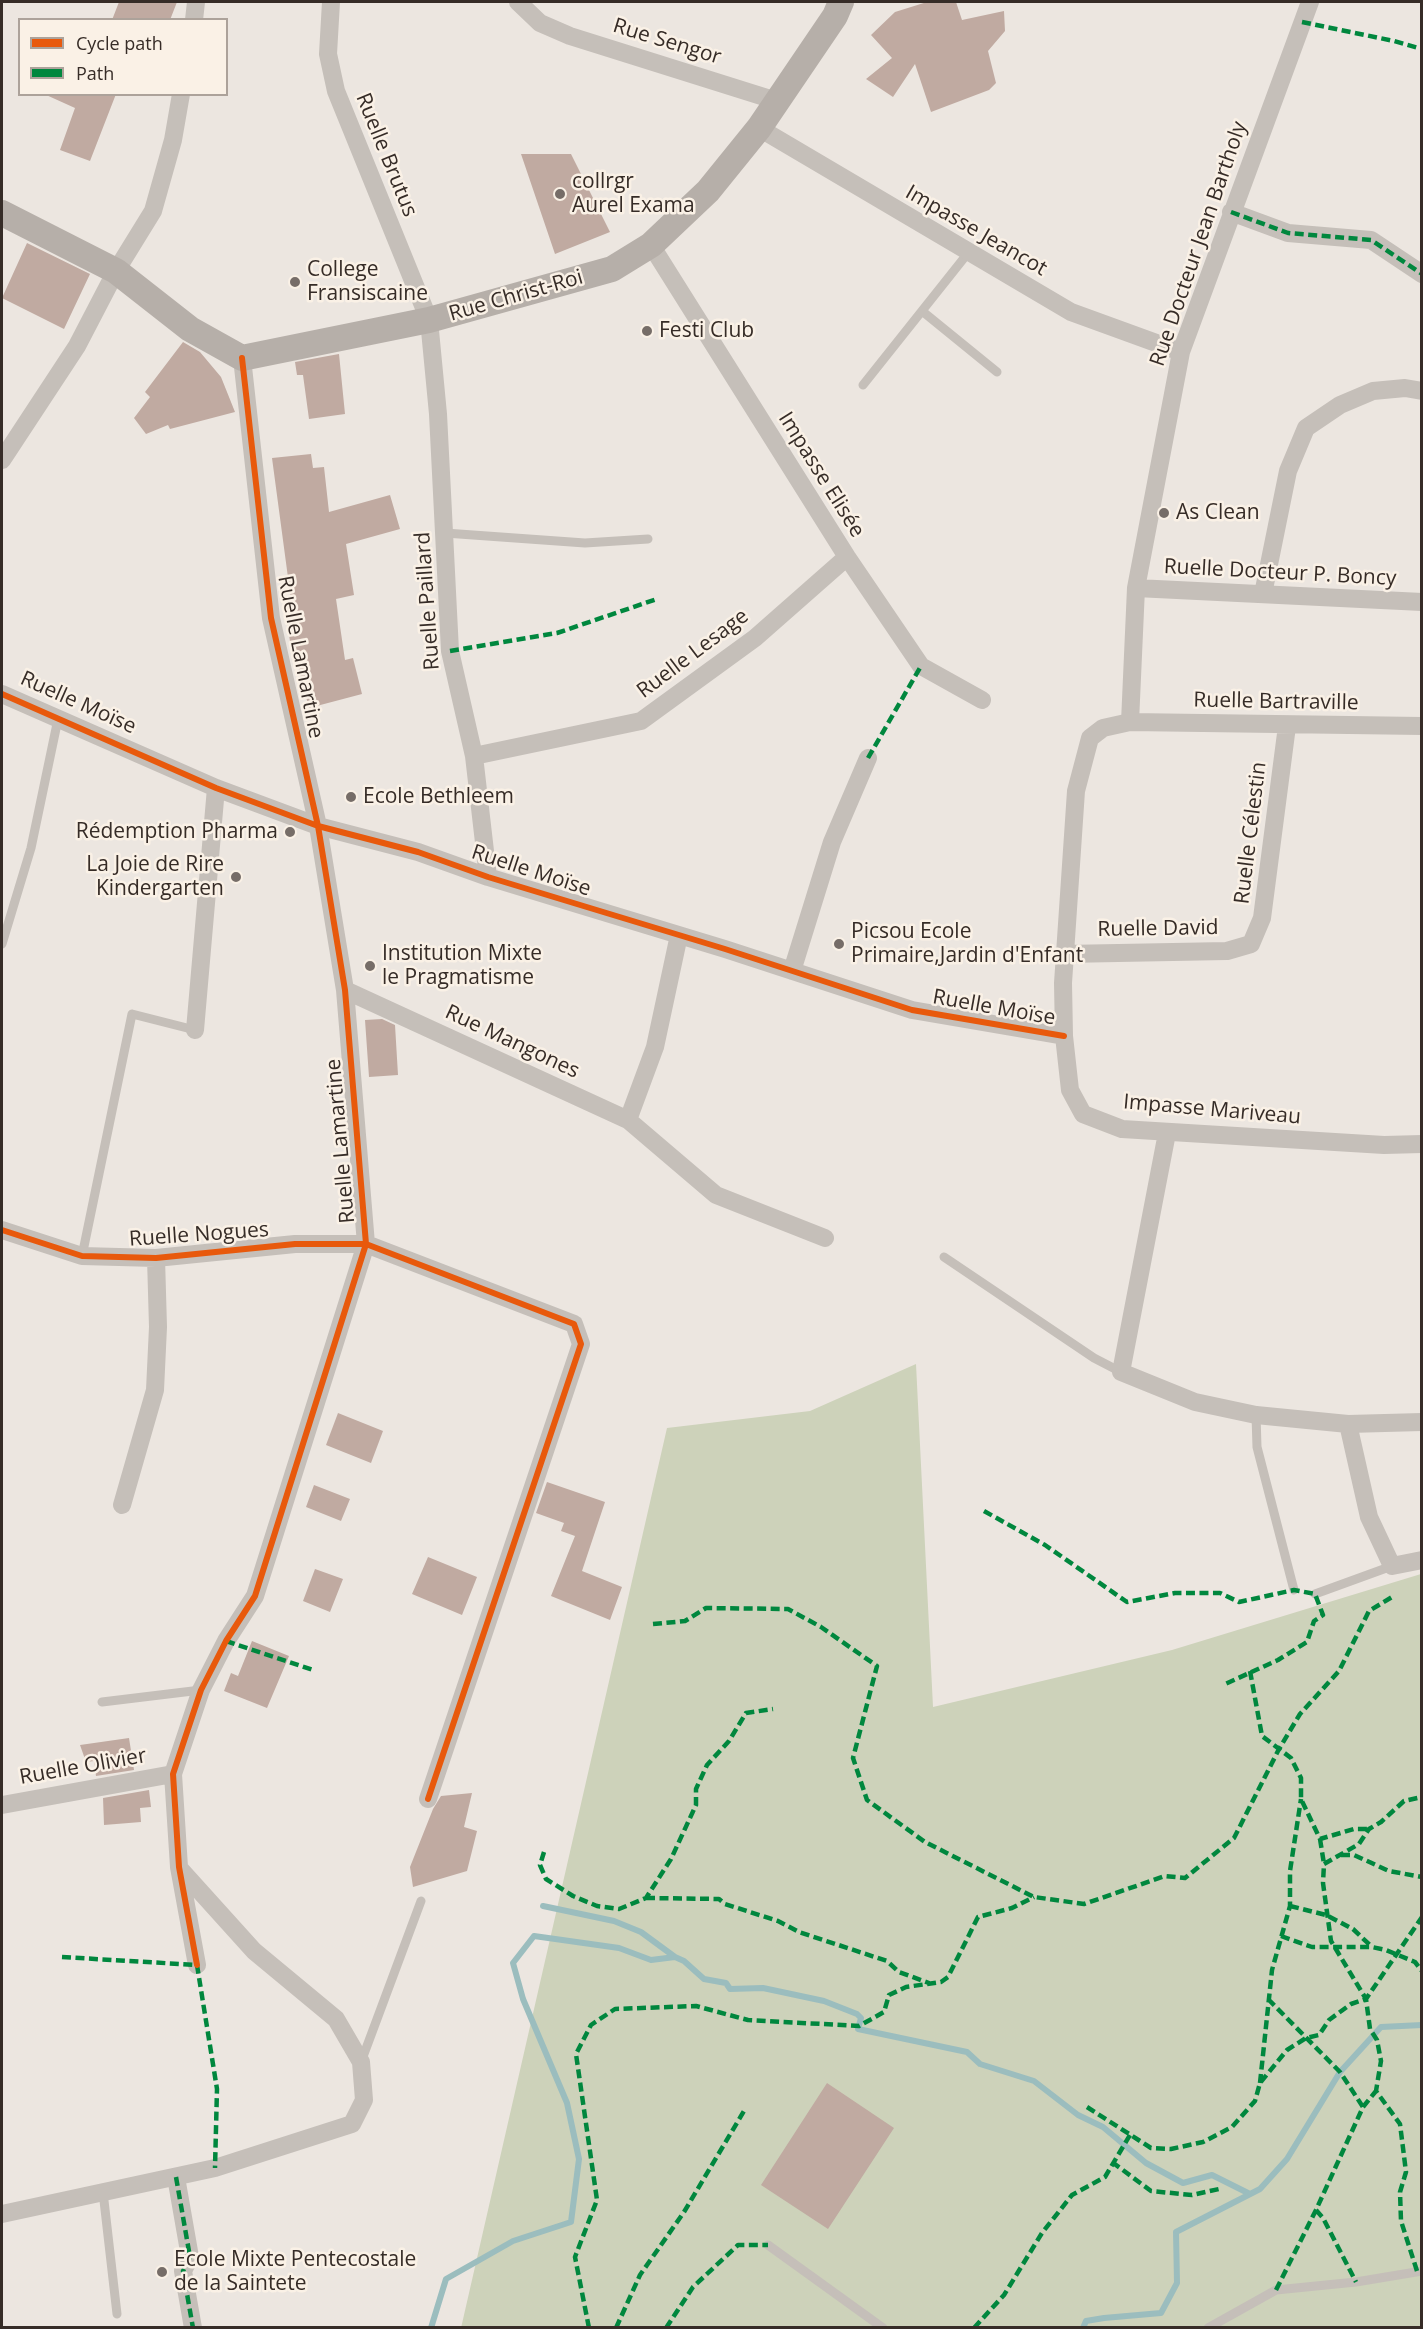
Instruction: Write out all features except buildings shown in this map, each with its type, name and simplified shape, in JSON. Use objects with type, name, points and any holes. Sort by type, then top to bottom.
[{"type":"street","points":[[194,18],[196,2]]},
{"type":"street","name":"Ruelle Brutus","points":[[331,2],[328,54],[336,91],[429,320]]},
{"type":"street","name":"Rue Sengor","points":[[518,2],[540,23],[570,36],[777,101]]},
{"type":"street","name":"Rue Christ-Roi","points":[[242,358],[429,320],[612,269],[651,245],[708,191],[759,128],[835,16],[841,2]]},
{"type":"street","name":"Rue Docteur Jean Bartholy","points":[[1130,722],[1136,588],[1181,352],[1310,2]]},
{"type":"street","points":[[2,460],[77,346],[116,271],[153,211],[173,140],[181,96]]},
{"type":"street","name":"Impasse Jeancot","points":[[759,128],[1071,312],[1181,352]]},
{"type":"street","points":[[1231,212],[1288,233],[1371,240],[1422,274]]},
{"type":"street","points":[[2,213],[116,271],[190,329],[242,358]]},
{"type":"street","name":"Impasse Elisée","points":[[651,245],[847,557],[921,666],[982,700]]},
{"type":"street","name":"Ruelle Paillard","points":[[429,320],[445,533],[450,651],[474,756],[488,877]]},
{"type":"street","name":"Ruelle Lamartine","points":[[197,1965],[179,1867],[173,1774],[201,1690],[226,1641],[255,1596],[366,1244],[345,990],[318,826],[271,618],[242,358]]},
{"type":"street","points":[[1263,594],[1288,471],[1306,428],[1340,405],[1373,391],[1405,388],[1422,391]]},
{"type":"street","name":"Ruelle Lesage","points":[[474,756],[640,721],[755,638],[847,557]]},
{"type":"street","name":"Ruelle Docteur P. Boncy","points":[[1136,588],[1422,602]]},
{"type":"street","name":"Ruelle Moïse","points":[[2,694],[216,788],[318,826],[418,852],[488,877],[679,935],[912,1010],[1064,1036]]},
{"type":"street","name":"Ruelle Bartraville","points":[[1090,738],[1103,728],[1130,722],[1287,726],[1422,726]]},
{"type":"street","name":"Ruelle Célestin","points":[[1251,944],[1262,918],[1287,726]]},
{"type":"street","name":"Impasse Mariveau","points":[[1090,738],[1076,791],[1064,954],[1064,1036],[1070,1090],[1083,1114],[1122,1129],[1167,1133],[1384,1145],[1422,1144]]},
{"type":"street","points":[[792,971],[832,842],[868,759]]},
{"type":"street","points":[[195,1030],[216,788]]},
{"type":"street","points":[[628,1120],[655,1047],[679,935]]},
{"type":"street","name":"Ruelle David","points":[[1064,954],[1227,951],[1251,944]]},
{"type":"street","name":"Rue Mangones","points":[[345,990],[628,1120],[716,1195],[825,1238]]},
{"type":"street","points":[[1167,1133],[1121,1372],[1195,1402],[1256,1414],[1348,1424],[1422,1422]]},
{"type":"street","name":"Ruelle Nogues","points":[[2,1230],[82,1256],[156,1258],[295,1244],[366,1244]]},
{"type":"street","points":[[366,1244],[574,1324],[581,1344],[428,1799]]},
{"type":"street","points":[[122,1505],[155,1390],[158,1327],[156,1258]]},
{"type":"street","points":[[1348,1424],[1369,1517],[1392,1566],[1422,1560]]},
{"type":"street","name":"Ruelle Olivier","points":[[2,1805],[173,1774]]},
{"type":"street","points":[[2,2214],[215,2168],[352,2124],[364,2100],[362,2062],[336,2019],[254,1951],[179,1867]]},
{"type":"street","points":[[177,2177],[190,2257],[183,2271],[193,2328]]},
{"type":"lane","points":[[863,385],[968,253]]},
{"type":"lane","points":[[922,310],[997,372]]},
{"type":"lane","points":[[445,533],[585,543],[648,539]]},
{"type":"lane","points":[[2,944],[31,848],[58,719]]},
{"type":"lane","points":[[82,1256],[132,1014],[195,1030]]},
{"type":"lane","points":[[944,1257],[1094,1358],[1121,1372]]},
{"type":"lane","points":[[1256,1414],[1257,1448],[1294,1590]]},
{"type":"lane","points":[[1315,1594],[1392,1566]]},
{"type":"lane","points":[[102,1702],[201,1690]]},
{"type":"lane","points":[[362,2062],[420,1901]]},
{"type":"lane","points":[[103,2192],[117,2314]]},
{"type":"lane","points":[[768,2246],[883,2328]]},
{"type":"lane","points":[[1208,2328],[1275,2290],[1356,2282],[1422,2271]]},
{"type":"green space","points":[[916,1364],[933,1707],[1172,1650],[1421,1574],[1421,2327],[461,2328],[667,1428],[810,1411]]},
{"type":"waterway","points":[[543,1906],[614,1921],[641,1932],[675,1957]]},
{"type":"waterway","points":[[431,2328],[446,2279],[513,2241],[571,2222],[579,2159],[567,2103],[523,1999],[513,1963],[534,1936],[619,1948],[651,1960],[675,1957],[684,1961],[704,1979],[726,1983],[730,1989],[763,1988],[824,2001],[857,2014],[861,2018],[858,2029],[967,2052],[980,2064],[1034,2081],[1078,2115],[1103,2127],[1146,2163],[1183,2183],[1212,2175],[1250,2194]]},
{"type":"waterway","points":[[1083,2328],[1086,2321],[1161,2313],[1177,2283],[1176,2232],[1260,2189],[1287,2159],[1340,2072],[1381,2027],[1422,2025]]},
{"type":"marked path","points":[[1302,22],[1422,49]]},
{"type":"marked path","points":[[1231,212],[1288,233],[1371,240],[1422,274]]},
{"type":"marked path","points":[[450,651],[557,633],[657,599]]},
{"type":"marked path","points":[[868,758],[921,666]]},
{"type":"marked path","points":[[984,1511],[1045,1545],[1127,1602],[1175,1593],[1220,1593],[1239,1602],[1294,1590],[1315,1594],[1323,1615],[1314,1621],[1307,1642],[1278,1660],[1223,1685]]},
{"type":"marked path","points":[[653,1624],[685,1621],[706,1608],[788,1609],[821,1627],[877,1666],[853,1758],[867,1800],[925,1842],[1034,1897],[1084,1904],[1165,1876],[1185,1878],[1234,1838],[1279,1749],[1300,1714],[1339,1671],[1369,1611],[1392,1597]]},
{"type":"marked path","points":[[226,1641],[313,1670]]},
{"type":"marked path","points":[[1250,1671],[1262,1736],[1291,1758],[1301,1778],[1301,1799],[1320,1839],[1354,1829],[1369,1829]]},
{"type":"marked path","points":[[544,1852],[540,1865],[546,1879],[573,1896],[597,1906],[619,1909],[646,1898],[671,1859],[696,1805],[696,1789],[707,1765],[729,1741],[746,1713],[773,1709]]},
{"type":"marked path","points":[[1417,2271],[1401,2221],[1400,2192],[1406,2172],[1400,2124],[1376,2091],[1381,2061],[1377,2040],[1370,2029],[1366,1999],[1331,1941],[1323,1883],[1324,1864],[1359,1844],[1369,1829],[1381,1822],[1404,1801],[1422,1797]]},
{"type":"marked path","points":[[1260,2083],[1272,1970],[1290,1906],[1290,1871],[1301,1799]]},
{"type":"marked path","points":[[1320,1839],[1324,1864]]},
{"type":"marked path","points":[[1341,1855],[1354,1855],[1389,1871],[1422,1877]]},
{"type":"marked path","points":[[589,2328],[575,2257],[597,2200],[576,2054],[591,2025],[615,2009],[696,2006],[748,2020],[859,2026],[884,2012],[889,1995],[906,1987],[941,1982],[948,1977],[978,1917],[1012,1908],[1034,1897]]},
{"type":"marked path","points":[[646,1898],[719,1899],[725,1904],[778,1921],[799,1932],[887,1961],[899,1972],[929,1983]]},
{"type":"marked path","points":[[1290,1906],[1326,1915],[1353,1929],[1372,1947]]},
{"type":"marked path","points":[[1087,2107],[1151,2148],[1171,2149],[1203,2142],[1232,2127],[1255,2101],[1260,2083],[1287,2050],[1306,2038],[1319,2035],[1329,2020],[1351,2004],[1366,1999],[1422,1917]]},
{"type":"marked path","points":[[1281,1936],[1312,1947],[1372,1947],[1386,1950],[1415,1962],[1422,1971]]},
{"type":"marked path","points":[[62,1957],[197,1965],[217,2089],[215,2168]]},
{"type":"marked path","points":[[1268,1999],[1340,2072],[1363,2107]]},
{"type":"marked path","points":[[1276,2290],[1363,2107],[1376,2091]]},
{"type":"marked path","points":[[616,2328],[640,2275],[684,2212],[744,2111]]},
{"type":"marked path","points":[[974,2328],[1004,2295],[1042,2233],[1072,2195],[1105,2177],[1130,2135]]},
{"type":"marked path","points":[[1112,2162],[1151,2191],[1192,2195],[1219,2189]]},
{"type":"marked path","points":[[176,2177],[190,2257],[183,2271],[193,2328]]},
{"type":"marked path","points":[[1316,2210],[1323,2218],[1356,2282]]},
{"type":"marked path","points":[[666,2328],[693,2287],[738,2245],[768,2245]]},
{"type":"cycle path","points":[[197,1965],[179,1867],[173,1774],[201,1690],[226,1641],[255,1596],[366,1244],[345,990],[318,826],[271,618],[242,358]]},
{"type":"cycle path","points":[[2,694],[216,788],[318,826],[418,852],[488,877],[725,949],[912,1010],[1064,1036]]},
{"type":"cycle path","points":[[2,1230],[82,1256],[156,1258],[295,1244],[366,1244],[574,1324],[581,1344],[428,1799]]},
{"type":"place","name":"collrgr Aurel Exama","points":[[560,194]]},
{"type":"place","name":"College Fransiscaine","points":[[295,282]]},
{"type":"place","name":"Festi Club","points":[[647,331]]},
{"type":"place","name":"As Clean","points":[[1164,513]]},
{"type":"place","name":"Ecole Bethleem","points":[[351,797]]},
{"type":"place","name":"Rédemption Pharma","points":[[290,832]]},
{"type":"place","name":"La Joie de Rire Kindergarten","points":[[236,877]]},
{"type":"place","name":"Picsou Ecole Primaire,Jardin d'Enfant","points":[[839,944]]},
{"type":"place","name":"Institution Mixte le Pragmatisme","points":[[370,966]]},
{"type":"place","name":"Ecole Mixte Pentecostale de la Saintete","points":[[162,2272]]}]
